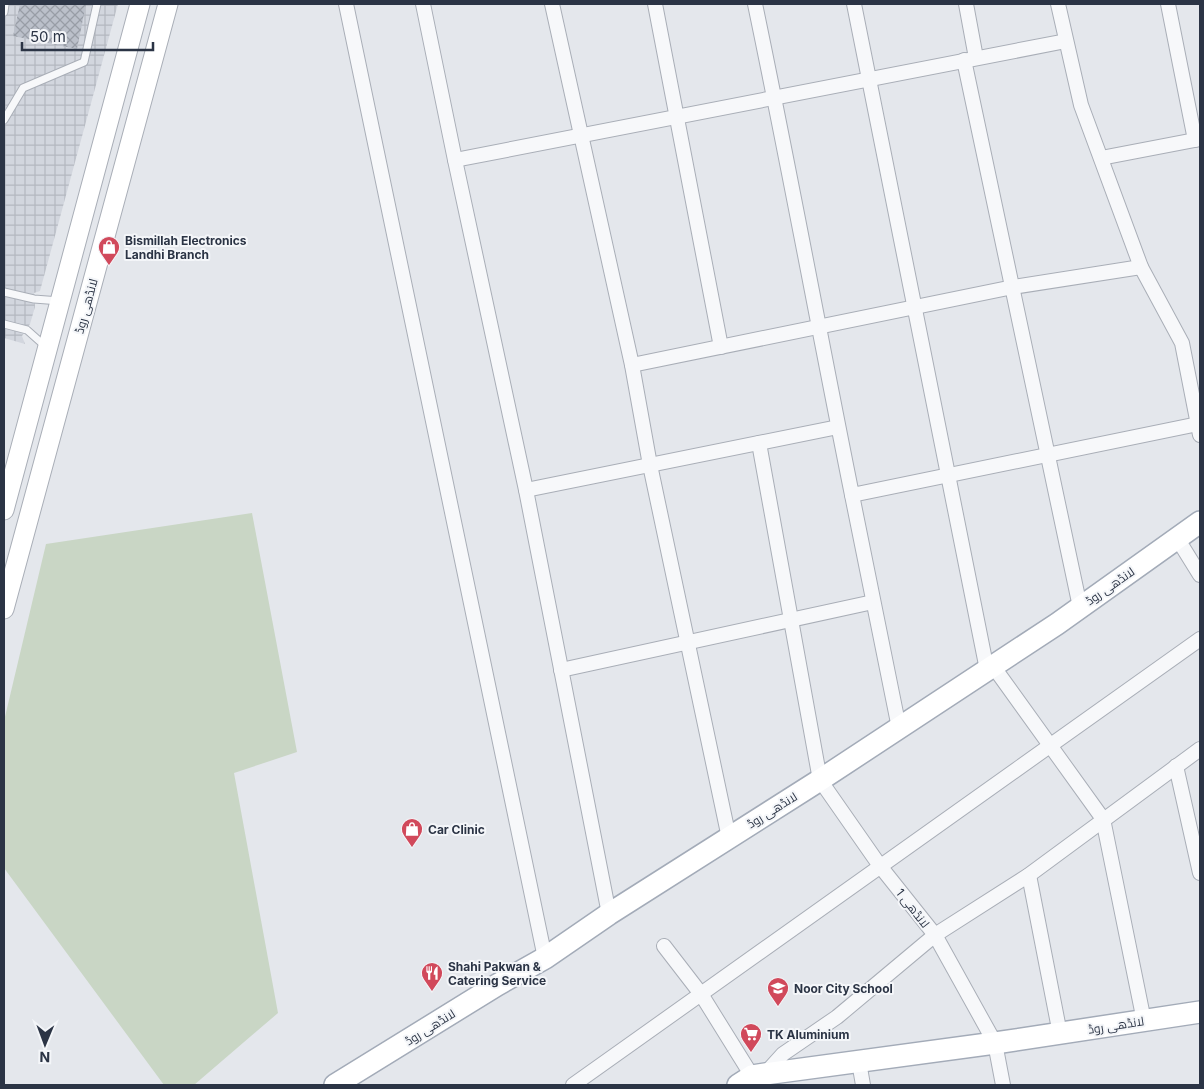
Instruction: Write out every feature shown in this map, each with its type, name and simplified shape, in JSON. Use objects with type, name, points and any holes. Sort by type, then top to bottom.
[{"type":"main road","points":[[4,510],[140,4]]},
{"type":"main road","name":"لانڈھی روڈ","points":[[4,609],[168,4]]},
{"type":"main road","points":[[62,294],[77,298],[85,296],[91,289]]},
{"type":"main road","points":[[47,348],[54,342],[66,343],[72,350],[72,358]]},
{"type":"main road","name":"لانڈھی روڈ","points":[[336,1085],[497,985],[545,958],[609,914],[820,780],[1080,607],[1200,522]]},
{"type":"main road","name":"لانڈھی روڈ","points":[[751,1079],[1200,1012]]},
{"type":"street","points":[[346,4],[545,958]]},
{"type":"street","points":[[423,4],[526,490],[609,914]]},
{"type":"street","points":[[552,4],[632,365],[650,465],[728,838]]},
{"type":"street","points":[[655,4],[721,347]]},
{"type":"street","points":[[755,4],[899,728]]},
{"type":"street","points":[[854,4],[948,475],[990,668],[1050,745],[1103,819],[1144,1020]]},
{"type":"street","points":[[966,4],[970,59],[1013,288],[1080,607]]},
{"type":"street","points":[[852,495],[1048,455],[1199,430],[1182,343],[1141,267],[1081,105],[1058,4]]},
{"type":"street","points":[[1101,158],[1198,140],[1168,4]]},
{"type":"street","points":[[455,160],[1066,41]]},
{"type":"street","points":[[632,365],[1013,288],[1141,267]]},
{"type":"street","points":[[526,490],[838,426]]},
{"type":"street","points":[[759,443],[820,780]]},
{"type":"street","points":[[1177,538],[1200,575]]},
{"type":"street","points":[[561,670],[873,602]]},
{"type":"street","points":[[573,1085],[1200,639]]},
{"type":"street","points":[[664,946],[701,994],[751,1079],[783,1054],[837,1017],[935,936],[1028,875],[1200,749]]},
{"type":"street","points":[[1176,766],[1200,873]]},
{"type":"street","name":"لانڈھی 1","points":[[820,780],[880,866],[935,936],[995,1043],[1002,1085]]},
{"type":"street","points":[[1028,875],[1060,1034]]},
{"type":"street","points":[[859,1062],[863,1085]]},
{"type":"lane","points":[[4,12],[5,4]]},
{"type":"lane","points":[[4,120],[23,88],[84,62],[96,4]]},
{"type":"lane","points":[[4,292],[34,299],[62,294]]},
{"type":"lane","points":[[4,324],[27,330],[47,348]]},
{"type":"shaded area","points":[[4,4],[118,4],[40,291],[34,293],[35,307],[30,324],[22,336],[25,344],[4,338]]},
{"type":"green space","points":[[252,513],[297,752],[234,773],[278,1013],[194,1085],[164,1085],[4,868],[4,721],[46,544]]},
{"type":"building","points":[[20,4],[86,4],[77,49],[13,36]]},
{"type":"place","name":"Bismillah Electronics Landhi Branch","points":[[109,266]]},
{"type":"place","name":"Car Clinic","points":[[412,848]]},
{"type":"place","name":"Shahi Pakwan & Catering Service","points":[[432,992]]},
{"type":"place","name":"Noor City School","points":[[778,1007]]},
{"type":"place","name":"TK Aluminium","points":[[751,1053]]}]
